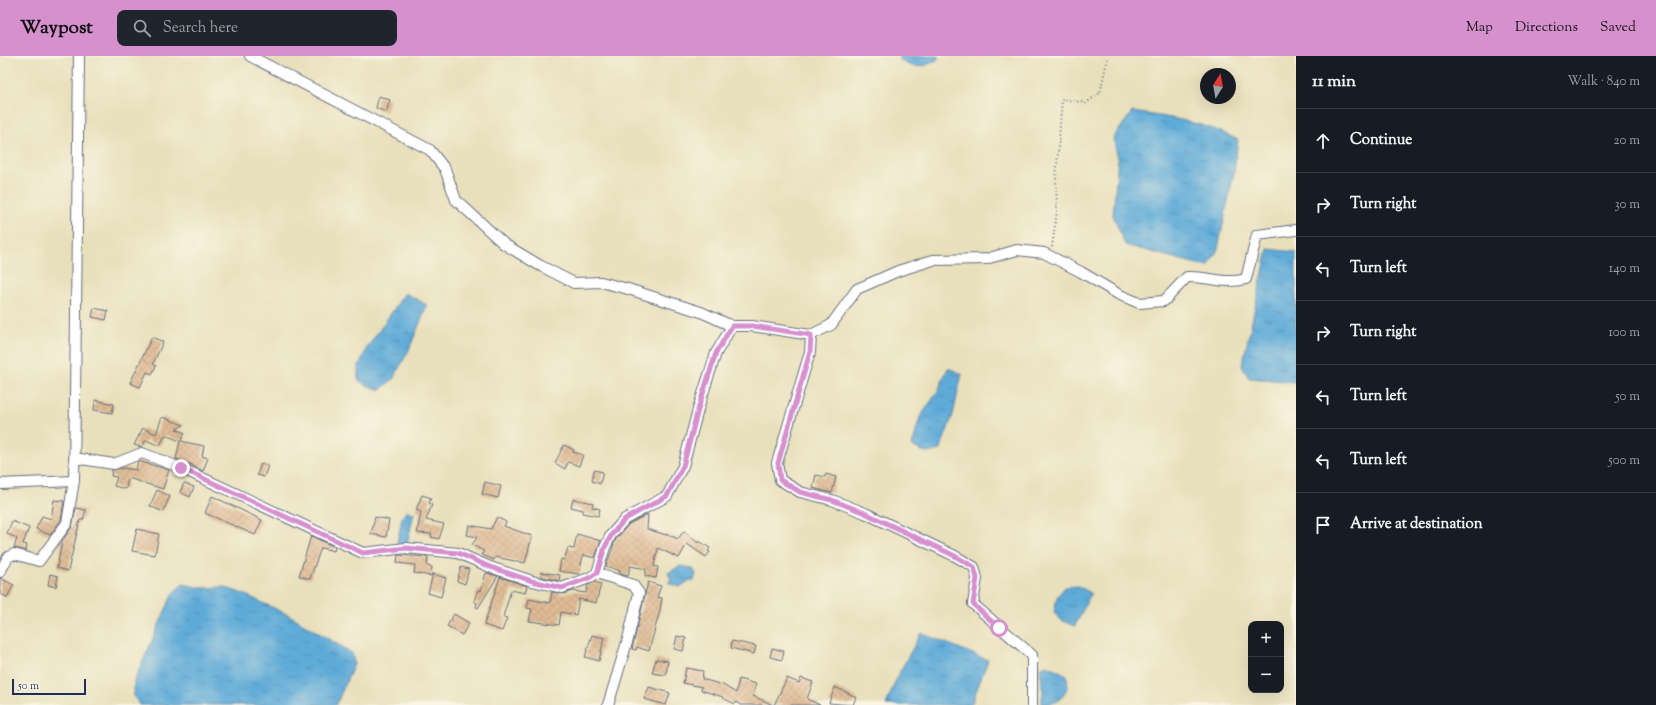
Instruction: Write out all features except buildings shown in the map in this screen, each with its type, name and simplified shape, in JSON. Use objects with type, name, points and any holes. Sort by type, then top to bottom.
[{"type":"street","points":[[0,572],[8,557],[14,554],[39,561],[67,523],[74,481],[79,56]]},
{"type":"street","points":[[250,56],[430,150],[445,169],[456,200],[504,244],[539,265],[574,283],[601,282],[628,289],[701,312],[732,326],[752,326],[811,335],[831,325],[857,289],[898,271],[933,260],[986,259],[1017,250],[1044,253],[1081,272],[1118,294],[1139,303],[1164,301],[1187,277],[1201,277],[1232,283],[1246,279],[1257,235],[1296,230]]},
{"type":"street","points":[[74,458],[114,464],[142,453],[181,468],[363,553],[406,548],[458,553],[490,567],[532,581],[562,588],[589,578],[597,573],[605,547],[612,534],[625,519],[667,496],[683,466],[699,406],[716,353],[732,326]]},
{"type":"street","points":[[811,335],[810,352],[807,365],[778,463],[780,480],[800,492],[832,500],[865,513],[955,556],[974,567],[977,578],[973,604],[1032,655],[1032,705]]},
{"type":"street","points":[[0,484],[74,481]]},
{"type":"street","points":[[597,573],[633,585],[639,593],[628,639],[608,705]]},
{"type":"path","points":[[1049,256],[1057,211],[1056,179],[1062,98],[1086,103],[1100,93],[1108,56]]},
{"type":"water","points":[[899,56],[938,56],[938,59],[919,67],[905,63],[900,60]]},
{"type":"water","points":[[1132,112],[1186,121],[1212,129],[1238,140],[1234,172],[1218,249],[1208,267],[1125,245],[1113,215],[1118,158],[1113,138]]},
{"type":"water","points":[[1268,249],[1296,252],[1296,382],[1249,378],[1242,366]]},
{"type":"water","points":[[405,293],[427,305],[408,352],[393,379],[380,390],[366,385],[358,380],[358,368],[367,348]]},
{"type":"water","points":[[948,368],[962,374],[953,415],[940,450],[927,453],[912,446],[920,417],[937,393]]},
{"type":"water","points":[[407,511],[414,513],[408,540],[405,546],[397,543],[402,517]]},
{"type":"water","points":[[680,566],[692,568],[696,573],[694,581],[690,580],[680,587],[668,583],[671,580],[668,573]]},
{"type":"water","points":[[183,584],[202,588],[224,587],[246,595],[291,616],[352,653],[354,664],[336,705],[139,705],[134,696],[134,681],[173,593]]},
{"type":"water","points":[[1078,586],[1091,593],[1075,626],[1061,620],[1054,613],[1057,597],[1065,587]]},
{"type":"water","points":[[921,633],[988,660],[971,705],[886,705],[897,677]]},
{"type":"water","points":[[1047,665],[1067,675],[1068,681],[1065,692],[1059,700],[1048,704],[1041,704],[1043,692],[1040,668]]},
{"type":"route","points":[[181,468],[363,553],[406,548],[458,553],[490,567],[532,581],[562,588],[582,579],[589,578],[597,573],[605,547],[612,534],[625,519],[642,508],[667,496],[683,466],[699,406],[716,353],[732,326],[752,326],[811,335],[810,352],[802,384],[778,463],[780,480],[800,492],[832,500],[865,513],[955,556],[974,567],[977,578],[973,604],[999,628]]}]
